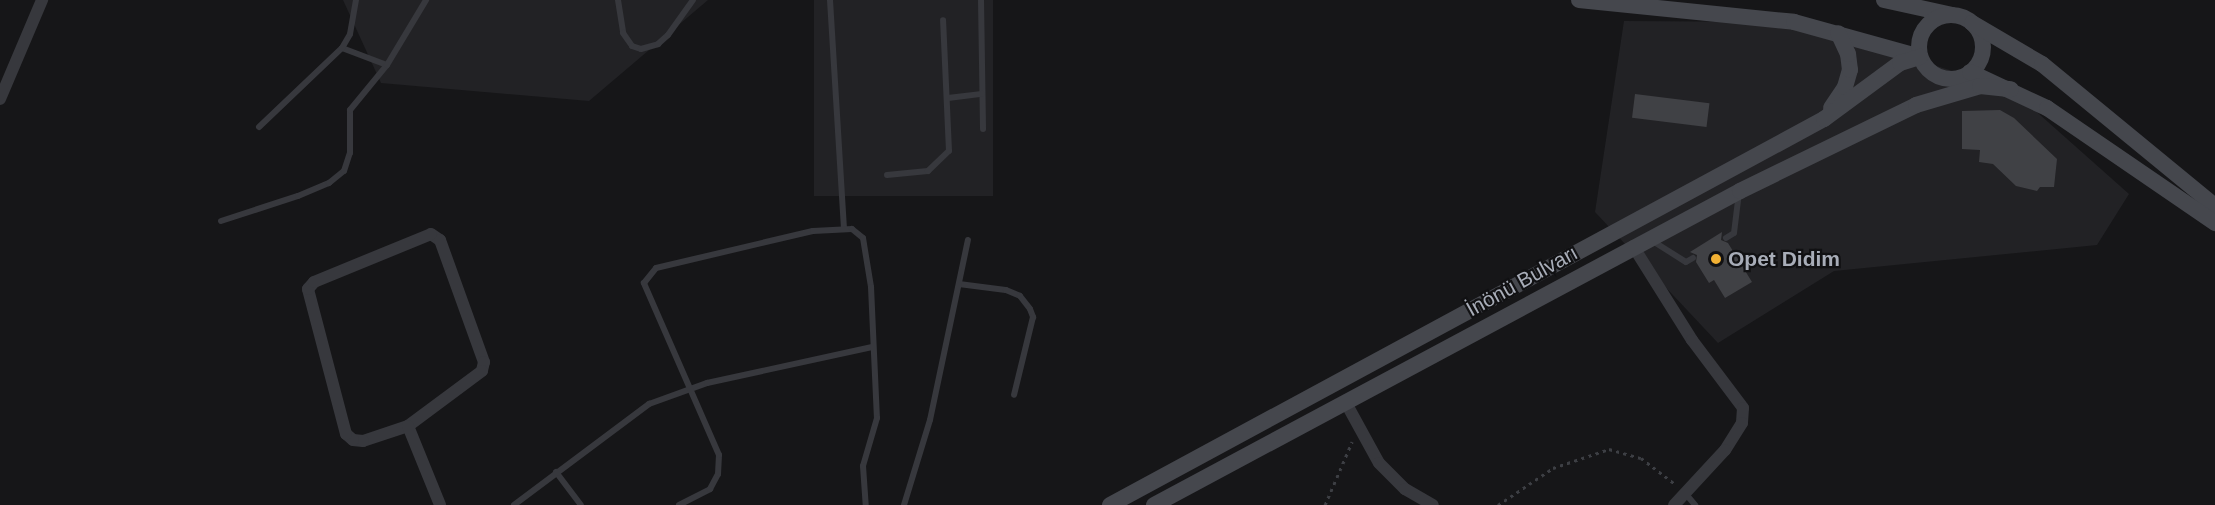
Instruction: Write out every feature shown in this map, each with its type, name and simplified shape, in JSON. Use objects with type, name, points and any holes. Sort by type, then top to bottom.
[{"type":"main road","points":[[1580,0],[1616,1],[1794,22],[1920,57]]},
{"type":"main road","points":[[1884,0],[1936,5],[2042,64],[2215,206]]},
{"type":"main road","points":[[1946,79],[1930,72],[1920,57],[1919,47],[1926,28],[1933,21],[1953,15]]},
{"type":"main road","points":[[1970,72],[1983,48],[1972,23]]},
{"type":"main road","points":[[1824,119],[1845,87],[1850,70],[1848,54],[1838,33]]},
{"type":"main road","name":"İnönü Bulvarı","points":[[1110,505],[1824,119],[1900,63],[1920,57]]},
{"type":"main road","points":[[1916,105],[1946,79],[1970,72],[2011,88],[2047,108],[2215,223]]},
{"type":"main road","points":[[1916,105],[1980,86],[2011,88]]},
{"type":"main road","name":"İnönü Bulvarı","points":[[1154,505],[1640,242],[1916,105]]},
{"type":"street","points":[[0,99],[42,0]]},
{"type":"street","points":[[431,234],[440,240],[483,367],[478,376],[408,426],[363,441],[345,434],[307,295],[314,282],[431,234]]},
{"type":"street","points":[[1640,242],[1692,340],[1743,408],[1742,423],[1725,450],[1674,505]]},
{"type":"street","points":[[1346,403],[1379,462],[1405,489],[1433,505]]},
{"type":"street","points":[[408,426],[440,505]]},
{"type":"lane","points":[[259,127],[342,48],[350,34],[356,0]]},
{"type":"lane","points":[[221,220],[337,179],[348,164],[350,110],[387,65],[426,0]]},
{"type":"lane","points":[[618,0],[626,38],[632,46],[645,49],[668,35],[693,0]]},
{"type":"lane","points":[[830,0],[844,229]]},
{"type":"lane","points":[[981,0],[983,129]]},
{"type":"lane","points":[[887,175],[928,171],[944,158],[951,142],[943,20]]},
{"type":"lane","points":[[342,48],[387,65]]},
{"type":"lane","points":[[948,98],[982,94]]},
{"type":"lane","points":[[1726,238],[1734,233],[1740,191]]},
{"type":"lane","points":[[679,505],[710,489],[720,465],[644,282],[656,268],[813,231],[844,229],[856,231],[863,238],[871,287],[877,418],[863,465],[866,505]]},
{"type":"lane","points":[[904,505],[930,420],[968,240]]},
{"type":"lane","points":[[1640,242],[1686,262],[1694,258]]},
{"type":"lane","points":[[959,284],[1014,292],[1030,309],[1033,317],[1014,395]]},
{"type":"lane","points":[[514,505],[649,404],[688,390],[872,347]]},
{"type":"lane","points":[[556,472],[581,505]]},
{"type":"lane","points":[[1685,493],[1695,505]]},
{"type":"path","points":[[1325,505],[1359,427]]},
{"type":"path","points":[[1498,505],[1553,468],[1609,449],[1641,458],[1685,493]]},
{"type":"shaded area","points":[[343,0],[708,0],[589,101],[381,83]]},
{"type":"shaded area","points":[[814,0],[993,0],[993,196],[814,196]]},
{"type":"shaded area","points":[[1624,21],[1794,22],[2011,89],[2129,194],[2097,245],[1834,271],[1718,343],[1595,212]]},
{"type":"building","points":[[1635,94],[1709,103],[1707,127],[1632,118]]},
{"type":"building","points":[[2000,110],[2014,118],[2057,159],[2054,187],[2040,187],[2037,191],[2016,186],[1993,164],[1979,162],[1980,150],[1962,149],[1962,111]]},
{"type":"building","points":[[1722,232],[1721,240],[1728,243],[1752,282],[1725,298],[1714,280],[1709,283],[1696,262],[1697,255],[1690,252]]},
{"type":"place","name":"Opet Didim","points":[[1716,259]]}]
